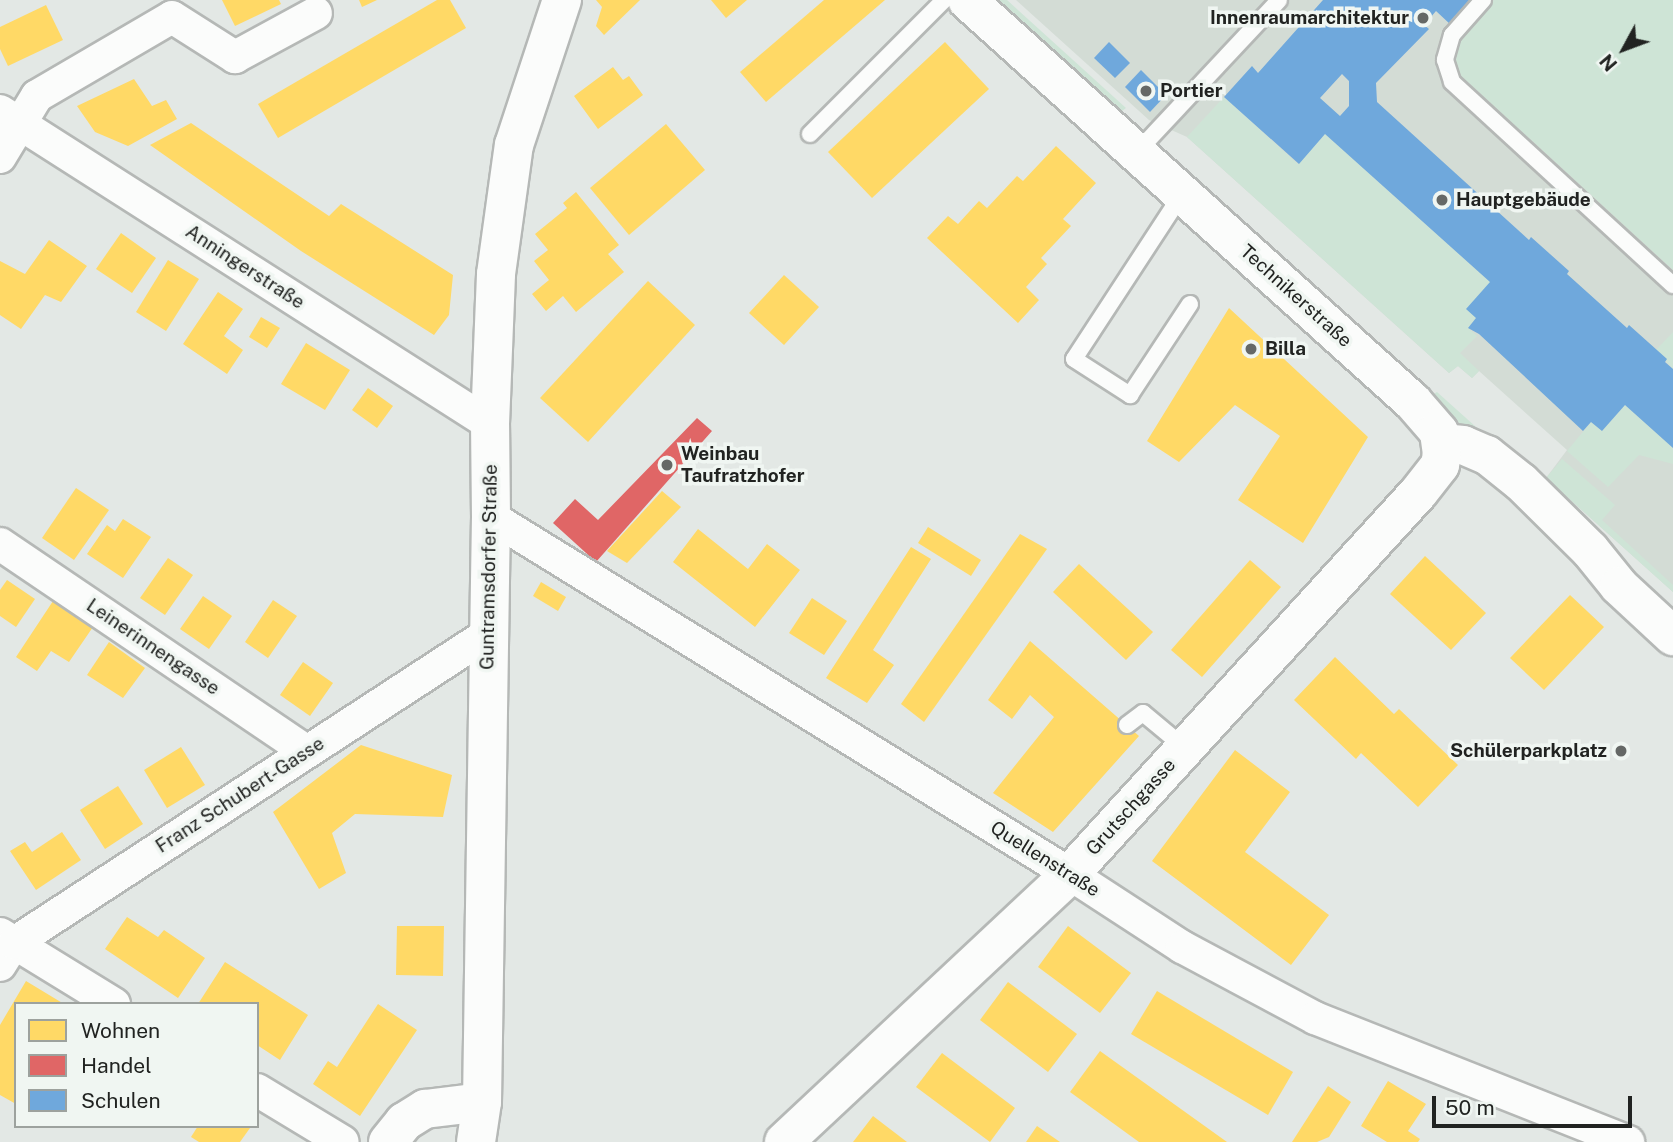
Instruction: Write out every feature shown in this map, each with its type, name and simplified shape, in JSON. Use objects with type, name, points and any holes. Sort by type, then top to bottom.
[{"type":"street","name":"Guntramsdorfer Straße","points":[[476,1142],[482,1102],[490,424],[495,274],[514,145],[562,0]]},
{"type":"street","name":"Technikerstraße","points":[[967,0],[1413,402],[1432,421],[1441,454]]},
{"type":"street","points":[[0,157],[10,117],[37,96],[172,17],[235,57],[316,13]]},
{"type":"street","name":"Anningerstraße","points":[[10,117],[490,424]]},
{"type":"street","points":[[1441,454],[1463,445],[1487,455],[1521,482],[1590,550],[1619,586],[1673,636]]},
{"type":"street","name":"Grutschgasse","points":[[784,1142],[1070,874],[1185,748],[1441,454]]},
{"type":"street","name":"Quellenstraße","points":[[491,517],[1070,874],[1182,947],[1315,1018],[1628,1142]]},
{"type":"street","name":"Leinerinnengasse","points":[[0,544],[306,751]]},
{"type":"street","name":"Franz Schubert-Gasse","points":[[5,947],[488,634]]},
{"type":"street","points":[[5,947],[110,1002]]},
{"type":"street","points":[[259,1091],[343,1142]]},
{"type":"street","points":[[388,1142],[404,1122],[425,1109],[482,1102]]},
{"type":"lane","points":[[810,134],[944,0]]},
{"type":"lane","points":[[1136,153],[1279,0]]},
{"type":"lane","points":[[1483,0],[1451,35],[1445,60],[1452,82],[1673,285]]},
{"type":"lane","points":[[1182,194],[1074,359],[1130,395],[1190,304]]},
{"type":"lane","points":[[1127,726],[1143,713],[1185,748]]},
{"type":"shaded area","points":[[1016,0],[1673,0],[1673,592],[1546,478],[1567,450],[1479,371],[1472,378],[1458,366],[1449,373],[1187,137],[1149,120]]},
{"type":"green space","points":[[999,0],[1007,0],[1126,108],[1122,111]]},
{"type":"green space","points":[[1494,0],[1673,0],[1673,270],[1460,75],[1455,59],[1459,39]]},
{"type":"green space","points":[[1224,97],[1298,164],[1325,134],[1490,282],[1476,318],[1468,328],[1477,336],[1460,353],[1479,371],[1472,378],[1458,366],[1449,373],[1187,137]]},
{"type":"green space","points":[[1673,332],[1673,369],[1656,350]]},
{"type":"green space","points":[[1437,392],[1515,462],[1520,470],[1455,420],[1432,395]]},
{"type":"green space","points":[[1625,405],[1673,448],[1673,464],[1639,455],[1608,487],[1567,451],[1591,422],[1602,431]]},
{"type":"green space","points":[[1562,459],[1615,505],[1602,520],[1673,585],[1673,592],[1546,478]]},
{"type":"building: Wohnen","points":[[222,0],[279,0],[281,4],[235,26]]},
{"type":"building: Wohnen","points":[[359,0],[377,0],[362,7]]},
{"type":"building: Wohnen","points":[[437,0],[450,0],[466,28],[278,138],[258,104]]},
{"type":"building: Wohnen","points":[[596,0],[640,0],[604,35],[596,26],[602,7]]},
{"type":"building: Wohnen","points":[[711,0],[747,0],[726,18]]},
{"type":"building: Wohnen","points":[[824,0],[885,0],[766,102],[740,72]]},
{"type":"building: Wohnen","points":[[46,5],[63,40],[8,66],[0,49],[0,27]]},
{"type":"building: Wohnen","points":[[945,42],[989,89],[872,198],[828,152]]},
{"type":"building: Wohnen","points":[[613,67],[623,80],[629,76],[643,95],[598,129],[574,96]]},
{"type":"building: Wohnen","points":[[134,79],[152,106],[166,100],[177,119],[128,146],[95,132],[77,106]]},
{"type":"building: Wohnen","points":[[191,123],[329,216],[341,204],[453,275],[449,315],[434,335],[301,251],[150,145]]},
{"type":"building: Wohnen","points":[[666,124],[705,170],[629,235],[590,188]]},
{"type":"building: Wohnen","points":[[1056,146],[1096,183],[1063,219],[1071,226],[1041,258],[1047,264],[1026,287],[1039,300],[1018,323],[927,238],[948,216],[958,224],[979,201],[987,208],[1017,176],[1023,181]]},
{"type":"building: Wohnen","points":[[576,192],[619,245],[608,254],[624,272],[576,312],[563,296],[546,311],[532,294],[549,280],[534,261],[548,250],[535,234],[567,208],[563,203]]},
{"type":"building: Wohnen","points":[[121,233],[156,258],[132,293],[96,269]]},
{"type":"building: Wohnen","points":[[49,240],[87,266],[61,302],[45,295],[21,329],[0,315],[0,261],[25,274]]},
{"type":"building: Wohnen","points":[[168,260],[199,279],[166,331],[136,312]]},
{"type":"building: Wohnen","points":[[784,275],[819,307],[784,345],[749,313]]},
{"type":"building: Wohnen","points":[[648,281],[695,325],[588,442],[540,398]]},
{"type":"building: Wohnen","points":[[218,292],[243,309],[224,336],[243,350],[227,374],[183,344]]},
{"type":"building: Wohnen","points":[[1229,308],[1368,437],[1303,543],[1238,500],[1280,436],[1235,405],[1179,462],[1147,441]]},
{"type":"building: Wohnen","points":[[261,317],[280,328],[267,348],[249,337]]},
{"type":"building: Wohnen","points":[[306,343],[350,370],[325,410],[281,384]]},
{"type":"building: Wohnen","points":[[368,388],[393,406],[377,428],[352,410]]},
{"type":"building: Wohnen","points":[[76,488],[109,510],[74,560],[42,538]]},
{"type":"building: Wohnen","points":[[662,491],[681,507],[627,563],[607,551]]},
{"type":"building: Wohnen","points":[[123,519],[151,537],[123,578],[87,554],[107,525],[115,531]]},
{"type":"building: Wohnen","points":[[928,527],[981,560],[971,576],[918,543]]},
{"type":"building: Wohnen","points":[[698,529],[748,569],[767,544],[800,570],[755,627],[673,562]]},
{"type":"building: Wohnen","points":[[1020,534],[1047,549],[924,722],[901,704]]},
{"type":"building: Wohnen","points":[[911,547],[931,559],[873,650],[894,665],[867,703],[826,678]]},
{"type":"building: Wohnen","points":[[1425,556],[1486,613],[1451,650],[1390,594]]},
{"type":"building: Wohnen","points":[[168,558],[193,575],[165,615],[140,598]]},
{"type":"building: Wohnen","points":[[1250,560],[1281,587],[1202,677],[1171,650]]},
{"type":"building: Wohnen","points":[[1079,564],[1153,632],[1126,660],[1053,592]]},
{"type":"building: Wohnen","points":[[7,580],[35,599],[16,627],[0,616],[0,590]]},
{"type":"building: Wohnen","points":[[541,582],[566,597],[558,611],[533,596]]},
{"type":"building: Wohnen","points":[[1570,595],[1604,627],[1544,690],[1510,658]]},
{"type":"building: Wohnen","points":[[203,596],[232,616],[209,649],[180,629]]},
{"type":"building: Wohnen","points":[[55,598],[95,624],[69,662],[51,651],[37,671],[16,657]]},
{"type":"building: Wohnen","points":[[812,598],[847,621],[824,655],[789,633]]},
{"type":"building: Wohnen","points":[[273,600],[297,616],[268,658],[245,642]]},
{"type":"building: Wohnen","points":[[1030,641],[1139,736],[1053,832],[993,793],[1054,717],[1030,695],[1012,719],[988,700]]},
{"type":"building: Wohnen","points":[[109,642],[145,668],[123,698],[87,675]]},
{"type":"building: Wohnen","points":[[1335,657],[1394,714],[1399,709],[1458,765],[1418,807],[1361,753],[1356,759],[1294,700]]},
{"type":"building: Wohnen","points":[[303,662],[333,683],[310,716],[280,695]]},
{"type":"building: Wohnen","points":[[361,745],[452,775],[443,817],[355,814],[332,833],[346,873],[319,889],[273,812]]},
{"type":"building: Wohnen","points":[[181,747],[205,785],[167,808],[144,770]]},
{"type":"building: Wohnen","points":[[1235,750],[1290,792],[1245,852],[1329,915],[1291,965],[1152,861]]},
{"type":"building: Wohnen","points":[[118,786],[143,824],[105,849],[80,810]]},
{"type":"building: Wohnen","points":[[62,832],[81,860],[36,890],[10,851],[25,842],[32,852]]},
{"type":"building: Wohnen","points":[[127,917],[158,937],[164,930],[205,958],[178,998],[105,949]]},
{"type":"building: Wohnen","points":[[397,926],[444,926],[443,976],[396,975]]},
{"type":"building: Wohnen","points":[[1068,926],[1131,973],[1100,1013],[1038,967]]},
{"type":"building: Wohnen","points":[[225,962],[308,1015],[280,1060],[259,1046],[259,1002],[199,1002]]},
{"type":"building: Wohnen","points":[[26,981],[61,1002],[14,1002],[14,1103],[0,1095],[0,1025]]},
{"type":"building: Wohnen","points":[[1008,982],[1077,1034],[1048,1072],[980,1020]]},
{"type":"building: Wohnen","points":[[1157,991],[1293,1072],[1268,1115],[1131,1034]]},
{"type":"building: Wohnen","points":[[378,1004],[417,1030],[360,1116],[313,1084],[328,1061],[337,1067]]},
{"type":"building: Wohnen","points":[[1100,1051],[1227,1142],[1139,1142],[1070,1092]]},
{"type":"building: Wohnen","points":[[942,1053],[1015,1108],[990,1142],[916,1087]]},
{"type":"building: Wohnen","points":[[1388,1081],[1426,1104],[1408,1131],[1420,1139],[1418,1142],[1387,1142],[1361,1126]]},
{"type":"building: Wohnen","points":[[1328,1086],[1351,1102],[1329,1137],[1317,1142],[1292,1142]]},
{"type":"building: Wohnen","points":[[873,1116],[907,1142],[853,1142]]},
{"type":"building: Wohnen","points":[[1037,1126],[1060,1142],[1026,1142]]},
{"type":"building: Wohnen","points":[[197,1128],[250,1128],[240,1142],[199,1142],[191,1137]]},
{"type":"building: Handel","name":"Weinbau Taufratzhofer","points":[[697,418],[712,431],[596,562],[553,523],[575,499],[598,520]]},
{"type":"building: Schulen","name":"Hauptgebäude","points":[[1323,0],[1473,0],[1451,25],[1436,11],[1424,25],[1429,29],[1376,83],[1377,102],[1529,240],[1531,237],[1569,271],[1567,274],[1627,328],[1629,325],[1667,359],[1665,362],[1673,369],[1673,448],[1625,405],[1602,431],[1591,422],[1583,431],[1479,334],[1468,328],[1476,318],[1466,309],[1490,282],[1325,134],[1299,164],[1224,97],[1252,66],[1258,73]],"holes":[[[1342,74],[1349,81],[1349,106],[1340,116],[1320,98]]]},
{"type":"building: Schulen","points":[[1109,42],[1130,63],[1115,78],[1094,58]]},
{"type":"building: Schulen","name":"Portier","points":[[1141,70],[1166,95],[1150,112],[1125,87]]},
{"type":"place","name":"Innenraumarchitektur","points":[[1423,18]]},
{"type":"place","name":"Portier","points":[[1146,91]]},
{"type":"place","name":"Hauptgebäude","points":[[1442,200]]},
{"type":"place","name":"Billa","points":[[1251,349]]},
{"type":"place","name":"Weinbau Taufratzhofer","points":[[667,465]]},
{"type":"place","name":"Schülerparkplatz","points":[[1621,751]]}]
